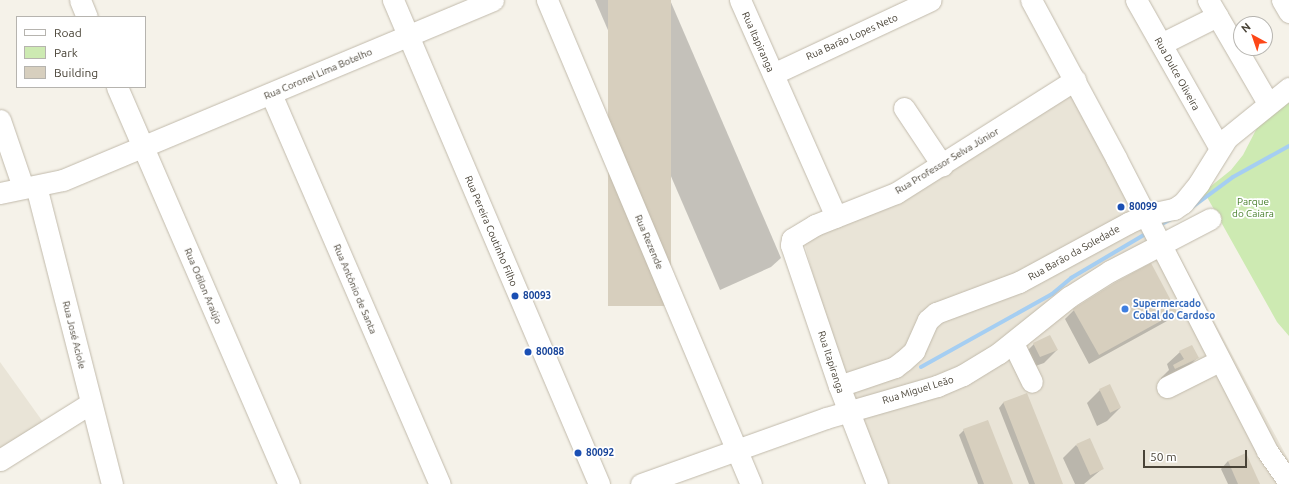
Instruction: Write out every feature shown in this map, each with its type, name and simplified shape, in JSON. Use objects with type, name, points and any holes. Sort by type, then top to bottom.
[{"type":"street","points":[[80,0],[87,16]]},
{"type":"street","name":"Rua Pereira Coutinho Filho","points":[[393,0],[598,484]]},
{"type":"street","name":"Rua Coronel Lima Botelho","points":[[0,193],[63,180],[409,37],[493,0]]},
{"type":"street","name":"Rua Rezende","points":[[547,0],[751,484]]},
{"type":"street","name":"Rua Itapiranga","points":[[740,0],[836,216]]},
{"type":"street","name":"Rua Barão Lopes Neto","points":[[772,74],[931,0]]},
{"type":"street","points":[[1031,0],[1146,217],[1219,361],[1267,451],[1289,483]]},
{"type":"street","name":"Rua Dulce Oliveira","points":[[1136,0],[1219,147]]},
{"type":"street","points":[[1282,0],[1289,12]]},
{"type":"street","points":[[1161,44],[1212,8],[1268,103]]},
{"type":"street","name":"Rua Professor Selva Júnior","points":[[792,239],[796,234],[836,216],[896,193],[1074,80]]},
{"type":"street","name":"Rua Odilon Araújo","points":[[117,88],[289,484]]},
{"type":"street","name":"Rua Barão da Soledade","points":[[839,386],[895,367],[903,361],[914,351],[928,320],[936,313],[1019,282],[1146,217],[1174,209],[1183,203],[1199,183],[1219,147],[1268,103],[1289,88]]},
{"type":"street","name":"Rua Antônio de Santa","points":[[271,94],[440,484]]},
{"type":"street","points":[[904,108],[942,165]]},
{"type":"street","name":"Rua José Aciole","points":[[0,120],[49,237],[112,484]]},
{"type":"street","name":"Rua Miguel Leão","points":[[641,484],[736,448],[847,411],[937,386],[963,375],[1013,343],[1069,297],[1158,243],[1210,219]]},
{"type":"street","name":"Rua Itapiranga","points":[[792,239],[791,245],[847,411],[877,484]]},
{"type":"street","points":[[1013,343],[1032,382]]},
{"type":"street","points":[[1167,387],[1219,361]]},
{"type":"street","points":[[0,460],[91,403]]},
{"type":"shaded area","points":[[1079,69],[1289,461],[1289,484],[885,484],[842,382],[799,223],[913,178]]},
{"type":"shaded area","points":[[0,362],[43,422],[0,448]]},
{"type":"green space","name":"Parque do Caiara","points":[[1289,101],[1289,336],[1277,322],[1207,197],[1165,223],[1231,170],[1243,155],[1259,124]]},
{"type":"building","points":[[608,0],[671,0],[671,306],[608,306]]},
{"type":"building","name":"Supermercado Cobal do Cardoso","points":[[1151,263],[1177,312],[1099,355],[1073,309],[1116,282]]},
{"type":"building","points":[[1050,335],[1058,350],[1040,357],[1033,343]]},
{"type":"building","points":[[1192,345],[1199,358],[1175,369],[1173,365],[1184,359],[1179,351]]},
{"type":"building","points":[[1110,384],[1121,408],[1110,413],[1099,389]]},
{"type":"building","points":[[1027,393],[1063,484],[1035,484],[1003,402]]},
{"type":"building","points":[[988,420],[1013,484],[984,484],[963,429]]},
{"type":"building","points":[[1090,438],[1104,469],[1090,475],[1076,444]]},
{"type":"building","points":[[1246,453],[1260,484],[1238,484],[1228,461]]},
{"type":"waterway","points":[[1191,208],[1233,177],[1289,146]]},
{"type":"waterway","points":[[1158,226],[1171,219]]},
{"type":"waterway","points":[[921,367],[1052,294],[1071,278],[1147,233]]},
{"type":"place","name":"80099","points":[[1121,207]]},
{"type":"place","name":"80093","points":[[515,296]]},
{"type":"place","name":"Supermercado Cobal do Cardoso","points":[[1125,309]]},
{"type":"place","name":"80088","points":[[528,352]]},
{"type":"place","name":"80092","points":[[578,453]]}]
